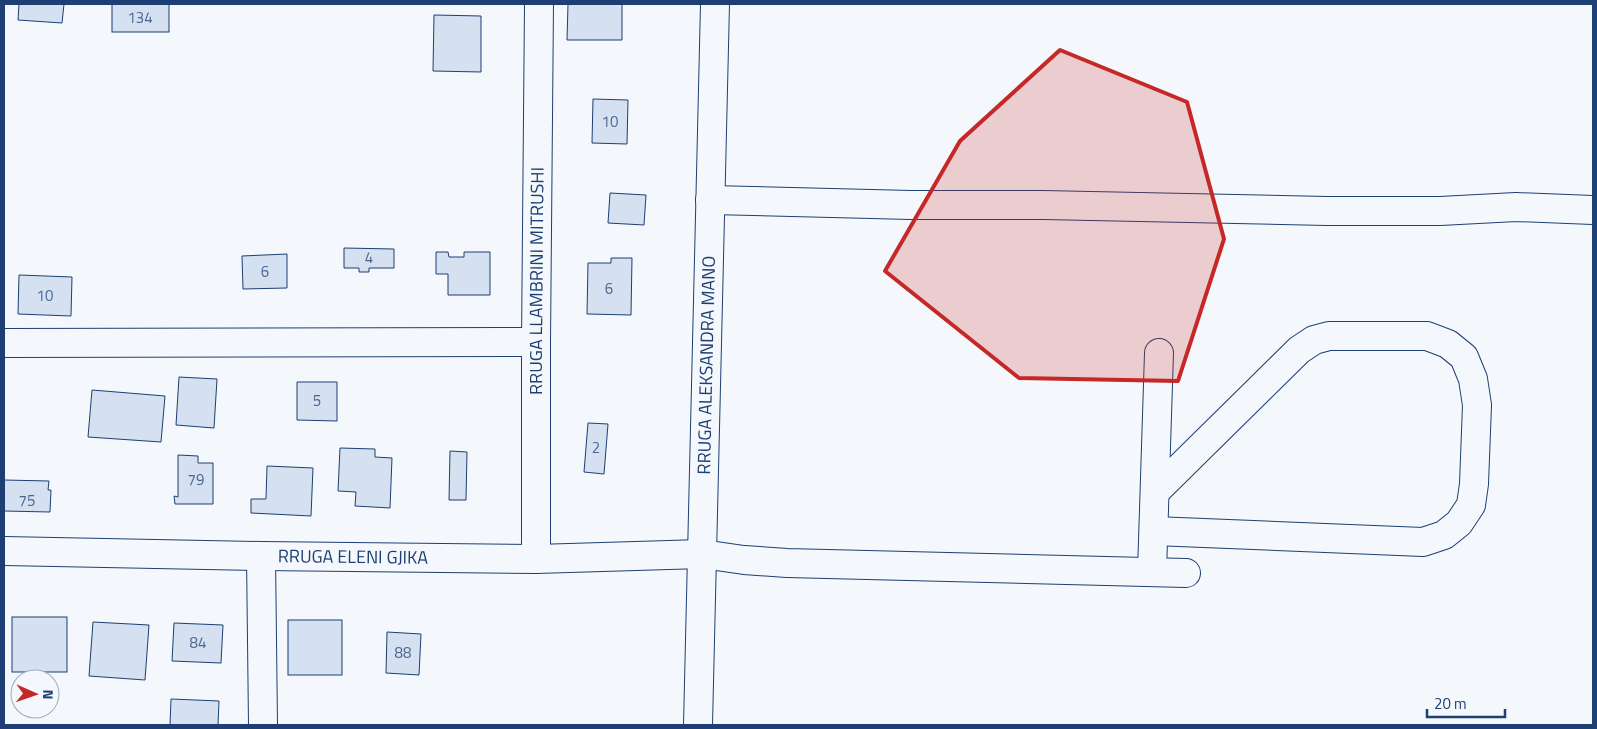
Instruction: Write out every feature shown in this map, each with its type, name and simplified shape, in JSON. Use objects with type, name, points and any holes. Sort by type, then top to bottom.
[{"type":"street","name":"RRUGA LLAMBRINI MITRUSHI","points":[[536,559],[539,4]]},
{"type":"street","name":"RRUGA ALEKSANDRA MANO","points":[[698,725],[715,4]]},
{"type":"street","points":[[710,200],[911,206],[1053,205],[1327,211],[1440,211],[1516,207],[1593,210]]},
{"type":"street","points":[[1154,492],[1299,350],[1314,340],[1329,336],[1426,336],[1448,344],[1464,357],[1473,379],[1477,405],[1474,484],[1471,505],[1459,523],[1444,535],[1423,542],[1154,531]]},
{"type":"street","points":[[4,343],[536,342]]},
{"type":"street","points":[[1152,572],[1159,353]]},
{"type":"street","name":"RRUGA ELENI GJIKA","points":[[4,551],[536,559],[702,554],[788,564],[1186,573]]},
{"type":"street","points":[[261,556],[263,725]]},
{"type":"highlighted area","points":[[1060,50],[1187,102],[1224,239],[1178,381],[1019,378],[885,271],[960,141]]},
{"type":"building","points":[[19,4],[64,4],[62,23],[18,20]]},
{"type":"building","points":[[112,4],[169,4],[169,32],[112,32]]},
{"type":"building","points":[[568,4],[622,4],[622,40],[567,40]]},
{"type":"building","points":[[434,15],[481,16],[481,72],[433,71]]},
{"type":"building","points":[[593,99],[628,100],[627,144],[592,143]]},
{"type":"building","points":[[610,193],[646,195],[644,225],[608,223]]},
{"type":"building","points":[[344,248],[394,249],[394,268],[369,268],[369,272],[359,272],[359,268],[344,268]]},
{"type":"building","points":[[436,252],[448,252],[449,257],[464,257],[464,252],[490,252],[490,295],[448,295],[448,274],[436,274]]},
{"type":"building","points":[[287,254],[287,288],[243,289],[242,256]]},
{"type":"building","points":[[611,258],[632,258],[631,315],[587,314],[588,263],[611,263]]},
{"type":"building","points":[[19,275],[72,277],[71,316],[18,314]]},
{"type":"building","points":[[179,377],[217,379],[214,428],[176,425]]},
{"type":"building","points":[[297,382],[337,382],[337,421],[297,420]]},
{"type":"building","points":[[92,390],[165,396],[161,442],[88,437]]},
{"type":"building","points":[[588,423],[608,424],[604,474],[584,472]]},
{"type":"building","points":[[340,448],[375,449],[375,457],[392,458],[390,508],[355,506],[356,492],[338,491]]},
{"type":"building","points":[[450,451],[467,452],[466,500],[449,500]]},
{"type":"building","points":[[178,455],[198,456],[198,463],[213,463],[213,504],[175,504],[174,496],[178,497]]},
{"type":"building","points":[[267,466],[313,468],[311,516],[251,513],[251,499],[266,499]]},
{"type":"building","points":[[4,480],[49,481],[48,490],[51,490],[50,512],[4,511]]},
{"type":"building","points":[[12,617],[67,617],[67,672],[60,672],[60,669],[12,669]]},
{"type":"building","points":[[288,620],[342,620],[342,675],[288,675]]},
{"type":"building","points":[[93,622],[149,625],[145,680],[89,676]]},
{"type":"building","points":[[174,623],[223,625],[221,663],[172,661]]},
{"type":"building","points":[[387,632],[421,634],[419,675],[386,673]]},
{"type":"building","points":[[171,699],[219,701],[218,725],[170,725]]}]
